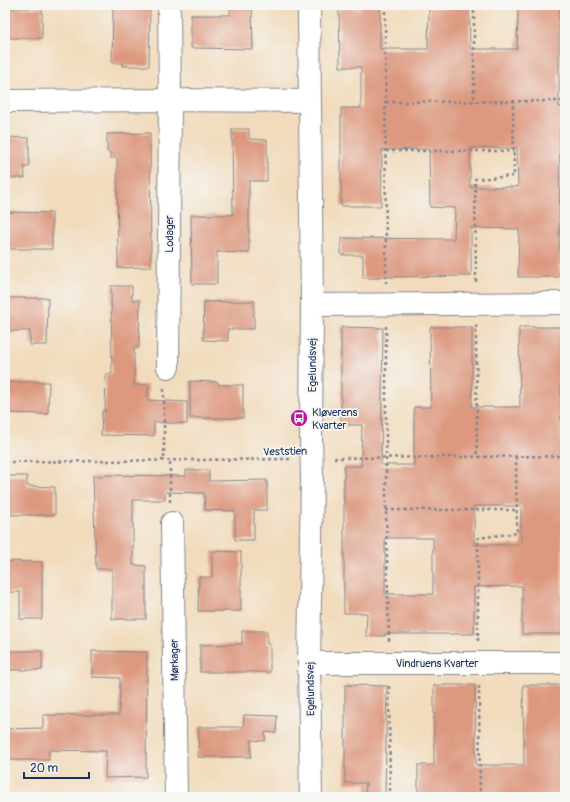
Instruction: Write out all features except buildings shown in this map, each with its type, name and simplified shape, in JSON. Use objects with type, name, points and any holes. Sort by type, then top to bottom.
[{"type":"street","name":"Lodager","points":[[168,367],[170,100],[169,5]]},
{"type":"street","name":"Egelundsvej","points":[[309,5],[312,305],[312,478],[309,663],[311,797]]},
{"type":"street","points":[[5,102],[170,100],[310,101]]},
{"type":"street","points":[[312,305],[565,304]]},
{"type":"street","name":"Mørkager","points":[[172,523],[176,797]]},
{"type":"street","name":"Vindruens Kvarter","points":[[309,663],[565,663]]},
{"type":"path","points":[[385,5],[386,510],[390,797]]},
{"type":"path","points":[[474,5],[474,102]]},
{"type":"path","points":[[386,102],[564,101],[562,5]]},
{"type":"path","points":[[477,457],[475,179],[514,176],[513,102]]},
{"type":"path","points":[[386,151],[514,151]]},
{"type":"path","points":[[164,460],[164,370],[168,367]]},
{"type":"path","points":[[332,458],[565,456]]},
{"type":"path","points":[[480,797],[478,538],[517,534],[516,457]]},
{"type":"path","name":"Veststien","points":[[5,462],[294,459]]},
{"type":"path","points":[[170,460],[170,515],[172,523]]},
{"type":"path","points":[[386,510],[517,510]]},
{"type":"place","name":"Kløverens Kvarter","points":[[299,418]]}]
